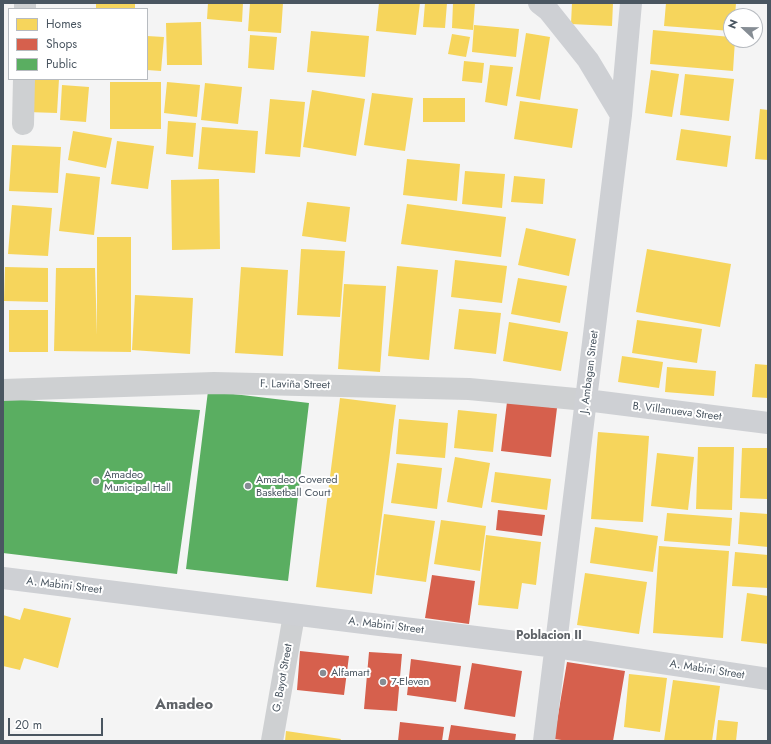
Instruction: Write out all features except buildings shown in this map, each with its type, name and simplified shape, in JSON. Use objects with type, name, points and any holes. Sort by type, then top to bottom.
[{"type":"main road","points":[[539,3],[548,10],[588,60],[621,115]]},
{"type":"main road","name":"J. Ambagan Street","points":[[544,741],[621,115],[631,3]]},
{"type":"main road","name":"B. Villanueva Street","points":[[586,400],[768,423]]},
{"type":"main road","name":"A. Mabini Street","points":[[3,578],[556,647],[768,679]]},
{"type":"street","points":[[23,124],[24,80]]},
{"type":"street","name":"F. Laviña Street","points":[[3,390],[214,383],[469,389],[586,400]]},
{"type":"street","name":"G. Bayot Street","points":[[272,741],[294,615]]},
{"type":"place","name":"Amadeo Municipal Hall","points":[[96,481]]},
{"type":"place","name":"Amadeo Covered Basketball Court","points":[[248,486]]},
{"type":"place","name":"Alfamart","points":[[323,673]]},
{"type":"place","name":"7-Eleven","points":[[383,682]]},
{"type":"district","name":"Poblacion II","points":[[549,636]]},
{"type":"district","name":"Amadeo","points":[[184,705]]}]
